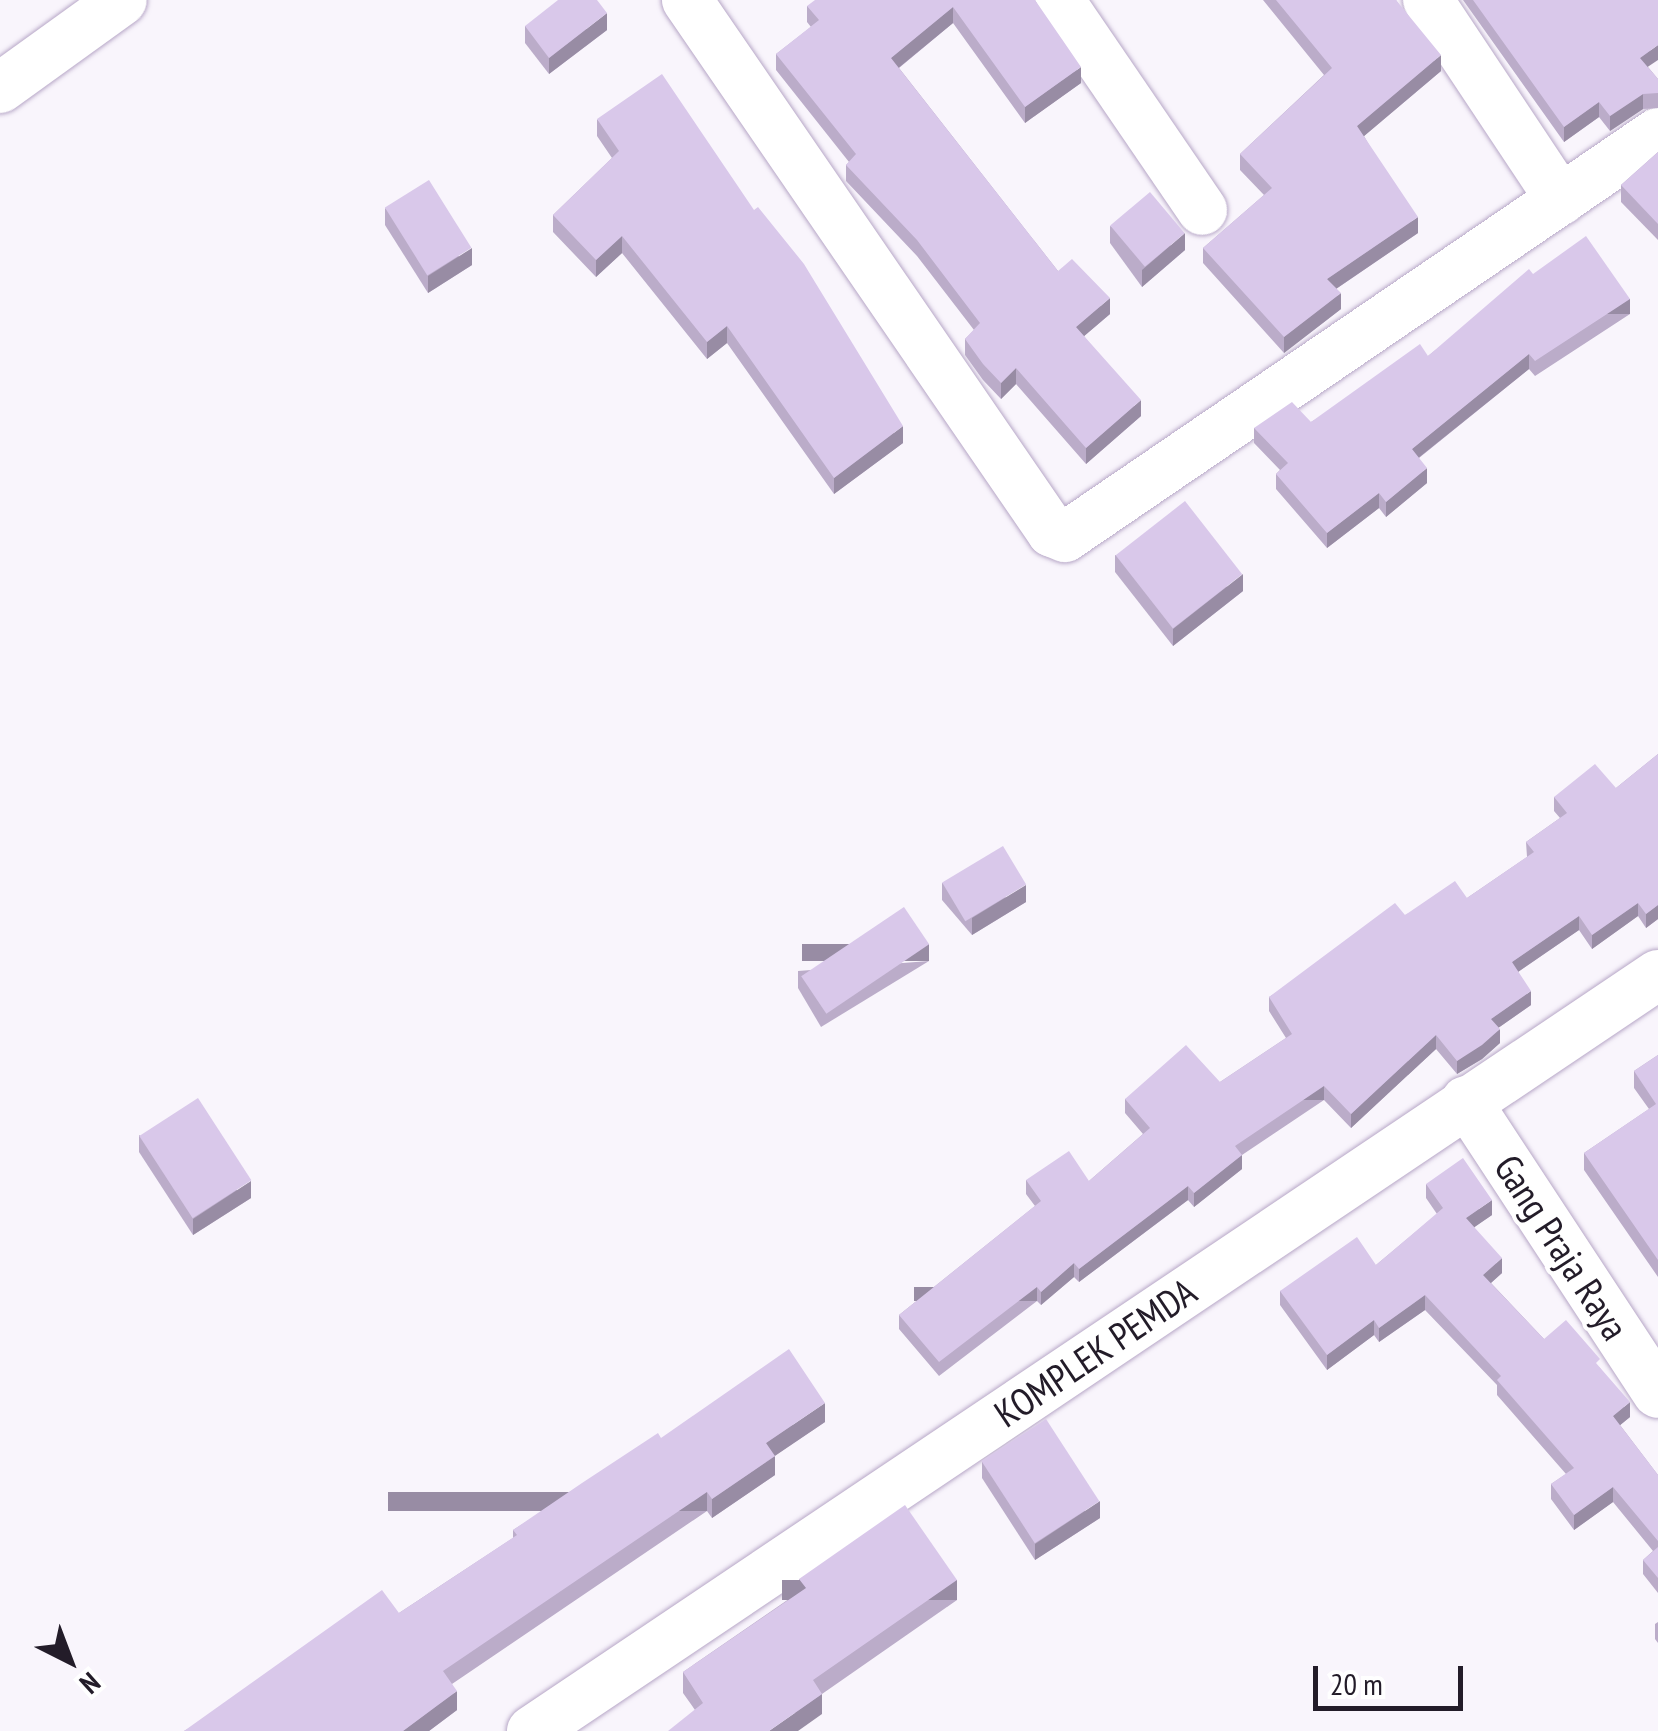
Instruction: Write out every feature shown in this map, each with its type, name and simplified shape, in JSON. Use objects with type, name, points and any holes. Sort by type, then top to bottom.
[{"type":"street","points":[[0,88],[122,0]]},
{"type":"street","points":[[687,0],[1052,532],[1065,537],[1658,133]]},
{"type":"street","points":[[1059,0],[1202,210]]},
{"type":"street","points":[[1428,0],[1562,200]]},
{"type":"street","name":"KOMPLEK PEMDA","points":[[532,1731],[1658,974]]},
{"type":"street","name":"Gang Praja Raya","points":[[1466,1101],[1658,1393]]},
{"type":"building","points":[[558,0],[597,0],[607,13],[549,58],[525,26]]},
{"type":"building","points":[[815,0],[1035,0],[1081,67],[1025,107],[953,7],[891,58],[1058,271],[1072,259],[1110,298],[1076,327],[1141,400],[1086,448],[1016,368],[1001,383],[983,364],[965,339],[980,323],[917,240],[846,165],[856,154],[776,54],[819,20],[807,6]]},
{"type":"building","points":[[1276,0],[1396,0],[1441,55],[1357,126],[1418,217],[1327,279],[1341,293],[1284,337],[1203,248],[1272,188],[1240,154],[1332,68]]},
{"type":"building","points":[[1473,0],[1658,0],[1658,45],[1640,58],[1658,79],[1658,93],[1643,94],[1610,116],[1599,102],[1564,127]]},
{"type":"building","points":[[662,74],[754,210],[758,207],[804,264],[903,426],[834,478],[727,326],[707,342],[622,236],[596,260],[553,215],[619,151],[597,119]]},
{"type":"building","points":[[1658,152],[1658,224],[1621,185]]},
{"type":"building","points":[[429,180],[471,248],[427,275],[385,208]]},
{"type":"building","points":[[1150,192],[1185,233],[1145,267],[1110,225]]},
{"type":"building","points":[[1586,236],[1630,299],[1535,361],[1529,354],[1412,449],[1427,468],[1386,502],[1379,493],[1327,533],[1276,474],[1288,463],[1254,428],[1292,402],[1311,422],[1420,344],[1428,356],[1529,269],[1533,274]]},
{"type":"building","points":[[1185,501],[1242,574],[1173,628],[1116,555]]},
{"type":"building","points":[[1658,754],[1658,905],[1646,914],[1638,903],[1592,935],[1579,916],[1512,962],[1531,991],[1491,1019],[1500,1029],[1482,1045],[1457,1061],[1436,1035],[1351,1114],[1324,1086],[1235,1146],[1242,1155],[1194,1193],[1188,1186],[1079,1269],[1074,1263],[1041,1292],[1037,1287],[939,1362],[899,1315],[1041,1201],[1026,1180],[1069,1151],[1089,1181],[1150,1128],[1125,1099],[1186,1045],[1220,1082],[1292,1034],[1269,997],[1395,903],[1405,915],[1455,881],[1467,898],[1534,852],[1526,842],[1567,813],[1554,797],[1595,764],[1616,788]]},
{"type":"building","points":[[1003,846],[1026,885],[965,921],[942,883]]},
{"type":"building","points":[[904,907],[929,944],[826,1014],[801,976]]},
{"type":"building","points":[[1658,1055],[1658,1260],[1584,1153],[1656,1104],[1634,1071]]},
{"type":"building","points":[[198,1098],[251,1180],[193,1218],[139,1136]]},
{"type":"building","points":[[1463,1158],[1492,1200],[1466,1218],[1502,1258],[1483,1275],[1544,1339],[1566,1320],[1630,1402],[1613,1416],[1658,1475],[1658,1541],[1613,1487],[1574,1515],[1551,1484],[1574,1468],[1497,1380],[1501,1376],[1425,1295],[1379,1328],[1374,1320],[1327,1355],[1280,1291],[1357,1237],[1376,1265],[1443,1208],[1426,1184]]},
{"type":"building","points":[[789,1349],[825,1403],[766,1443],[775,1456],[712,1499],[707,1492],[443,1671],[457,1691],[403,1731],[184,1731],[382,1590],[399,1613],[517,1535],[513,1530],[582,1483],[658,1433],[661,1438]]},
{"type":"building","points":[[1046,1419],[1099,1501],[1035,1543],[981,1461]]},
{"type":"building","points":[[905,1505],[957,1580],[813,1680],[822,1694],[769,1731],[668,1731],[703,1703],[683,1672],[806,1588],[799,1579]]},
{"type":"building","points":[[1658,1547],[1658,1578],[1643,1560]]}]
